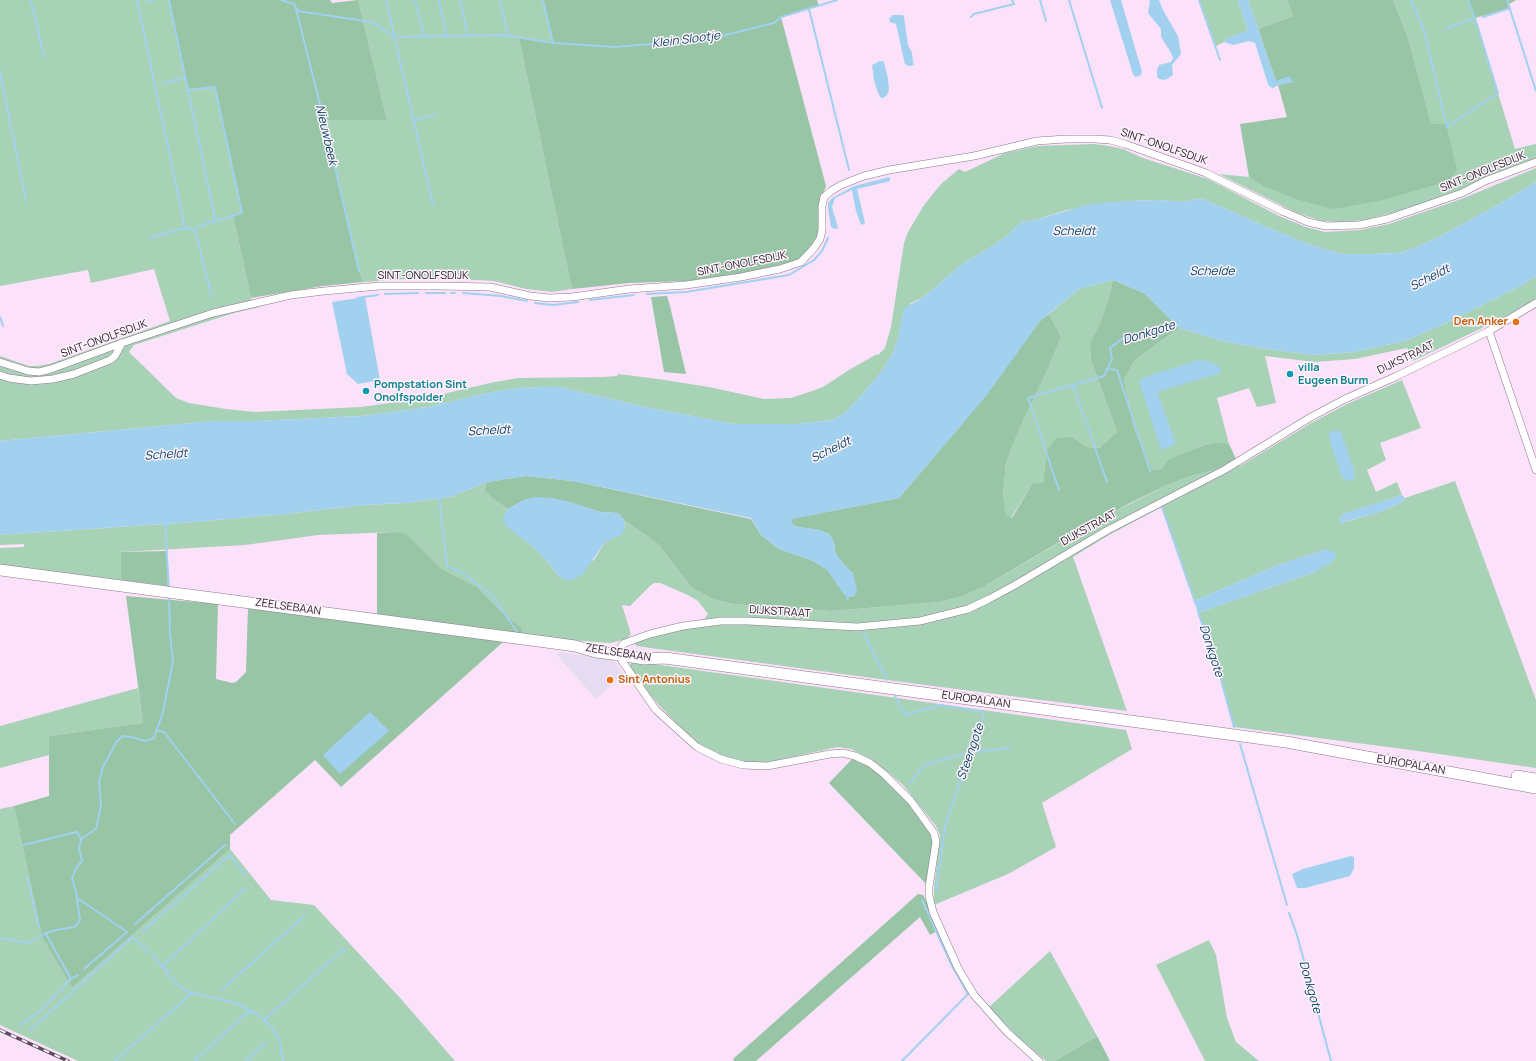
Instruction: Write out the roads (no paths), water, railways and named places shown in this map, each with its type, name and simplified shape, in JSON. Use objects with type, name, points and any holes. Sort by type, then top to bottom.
[{"type":"main road","name":"ZEELSEBAAN","points":[[0,570],[575,646],[597,646],[620,652],[657,655],[665,658]]},
{"type":"main road","name":"EUROPALAAN","points":[[665,658],[1286,742],[1536,788]]},
{"type":"main road","name":"EUROPALAAN","points":[[1286,742],[1308,743],[1536,780]]},
{"type":"street","name":"SINT-ONOLFSDIJK","points":[[0,362],[28,371],[39,372],[58,367],[122,343],[220,311],[291,295],[324,290],[379,286],[440,286],[490,288],[542,297],[572,297],[629,289],[686,285],[741,277],[789,267],[801,262],[820,239],[824,197],[841,185],[864,176],[889,170],[974,156],[1037,141],[1095,139],[1110,140],[1125,144],[1206,174],[1308,222],[1326,226],[1359,225],[1388,219],[1462,193],[1485,181],[1536,162]]},
{"type":"street","name":"DIJKSTRAAT","points":[[620,652],[622,645],[625,643],[650,634],[683,626],[714,622],[748,621],[857,627],[920,621],[968,609],[1008,588],[1106,531],[1224,470],[1311,417],[1344,399],[1403,373],[1489,331],[1536,303]]},
{"type":"street","points":[[1489,331],[1536,470]]},
{"type":"street","points":[[0,375],[9,378],[31,381],[53,379],[74,374],[110,360],[115,356],[122,343]]},
{"type":"street","points":[[620,652],[622,661],[656,710],[697,747],[721,759],[743,765],[767,766],[830,754],[843,753],[855,756],[870,763],[884,774],[911,801],[934,833],[936,842],[929,896],[935,917],[958,968],[974,995],[1007,1032],[1040,1061]]},
{"type":"water","points":[[1110,0],[1121,0],[1142,72],[1140,76],[1135,77],[1133,74]]},
{"type":"water","points":[[1149,0],[1159,0],[1178,36],[1181,54],[1172,65],[1173,75],[1165,80],[1157,77],[1157,70],[1159,65],[1171,62],[1173,58],[1161,37],[1161,29],[1148,13]]},
{"type":"water","points":[[1238,0],[1248,0],[1276,81],[1290,76],[1293,82],[1278,85],[1273,88],[1270,87],[1255,43],[1249,41],[1233,45],[1224,42],[1226,39],[1248,30]]},
{"type":"water","points":[[893,15],[903,15],[904,17],[908,45],[912,53],[914,65],[908,66],[905,64],[896,24],[890,22],[889,19]]},
{"type":"water","points":[[880,61],[884,62],[889,90],[887,95],[883,98],[881,98],[878,93],[872,65]]},
{"type":"water","points":[[890,177],[890,181],[857,189],[865,223],[861,225],[856,211],[852,190],[835,198],[832,207],[838,228],[835,229],[831,227],[828,203],[832,198],[854,186]]},
{"type":"water","name":"Schelde","points":[[1536,182],[1536,276],[1522,285],[1442,325],[1405,341],[1354,352],[1314,355],[1266,349],[1222,341],[1179,328],[1144,293],[1113,280],[1079,289],[1040,321],[987,395],[899,498],[791,519],[793,525],[798,527],[819,530],[829,534],[834,542],[835,552],[853,574],[857,590],[855,595],[850,597],[844,594],[827,570],[813,561],[779,549],[761,535],[751,518],[573,481],[526,476],[487,482],[453,496],[404,503],[363,505],[285,514],[169,524],[169,526],[165,526],[164,524],[0,535],[0,441],[213,421],[255,421],[362,416],[428,407],[492,392],[519,388],[542,387],[559,387],[650,408],[734,424],[797,424],[832,420],[845,413],[879,375],[893,353],[897,342],[904,308],[924,297],[961,265],[1006,237],[1021,222],[1035,220],[1090,204],[1161,200],[1182,202],[1201,198],[1276,231],[1328,250],[1344,254],[1399,253],[1437,238]]},
{"type":"water","points":[[365,297],[380,380],[358,384],[347,374],[332,302]]},
{"type":"water","points":[[1198,360],[1208,361],[1220,367],[1221,373],[1157,392],[1176,444],[1161,450],[1139,381],[1140,379]]},
{"type":"water","points":[[1338,430],[1341,432],[1355,473],[1355,477],[1350,481],[1347,481],[1342,477],[1329,438],[1329,434],[1332,431]]},
{"type":"water","points":[[1402,495],[1405,498],[1402,502],[1383,511],[1340,523],[1339,519],[1343,514]]},
{"type":"water","points":[[536,497],[553,498],[566,501],[600,512],[618,513],[624,520],[625,529],[621,535],[605,542],[583,574],[573,580],[566,580],[560,577],[537,550],[506,526],[504,522],[503,517],[508,509],[526,499]]},
{"type":"water","points":[[1327,549],[1335,553],[1336,558],[1315,572],[1198,613],[1194,601],[1278,565]]},
{"type":"water","points":[[370,712],[389,731],[340,774],[323,755]]},
{"type":"water","points":[[1351,856],[1354,857],[1354,868],[1350,876],[1305,888],[1297,888],[1292,874],[1303,869]]},
{"type":"waterway","points":[[31,0],[44,57]]},
{"type":"waterway","points":[[137,0],[185,228],[195,230],[212,297]]},
{"type":"waterway","points":[[147,1],[153,0]]},
{"type":"waterway","points":[[169,0],[214,214],[214,222]]},
{"type":"waterway","name":"Klein Slootje","points":[[281,0],[294,4],[298,11],[372,22],[395,37],[503,35],[553,43],[615,47],[709,39],[774,23],[781,17],[837,0]]},
{"type":"waterway","points":[[386,0],[433,205]]},
{"type":"waterway","points":[[415,0],[424,36]]},
{"type":"waterway","points":[[439,0],[447,36]]},
{"type":"waterway","points":[[460,0],[468,36]]},
{"type":"waterway","points":[[500,0],[508,36]]},
{"type":"waterway","name":"Klein Slootje","points":[[543,0],[553,43]]},
{"type":"waterway","points":[[971,17],[974,14],[1014,4],[1012,0]]},
{"type":"waterway","points":[[1040,0],[1046,21]]},
{"type":"waterway","points":[[1069,0],[1102,108]]},
{"type":"waterway","points":[[1199,0],[1220,60]]},
{"type":"waterway","points":[[1411,0],[1424,31],[1447,127],[1498,93],[1475,18]]},
{"type":"waterway","points":[[1445,29],[1475,18],[1468,0]]},
{"type":"waterway","points":[[1507,0],[1536,91]]},
{"type":"waterway","points":[[1483,17],[1510,8]]},
{"type":"waterway","name":"Nieuwbeek","points":[[296,9],[324,120],[359,271]]},
{"type":"waterway","points":[[809,9],[849,170]]},
{"type":"waterway","points":[[0,72],[26,200]]},
{"type":"waterway","points":[[163,83],[185,78]]},
{"type":"waterway","points":[[188,90],[215,87],[242,213],[201,225],[196,229]]},
{"type":"waterway","points":[[414,120],[436,115]]},
{"type":"waterway","points":[[150,238],[185,228]]},
{"type":"waterway","points":[[647,294],[686,292],[789,275],[814,260],[822,251],[828,238]]},
{"type":"waterway","points":[[385,294],[418,293]]},
{"type":"waterway","points":[[426,293],[445,293]]},
{"type":"waterway","points":[[463,293],[501,296],[527,301]]},
{"type":"waterway","points":[[357,298],[378,295]]},
{"type":"waterway","points":[[590,300],[634,295]]},
{"type":"waterway","points":[[535,303],[553,305],[578,302]]},
{"type":"waterway","points":[[0,317],[3,326]]},
{"type":"waterway","points":[[1059,490],[1028,398],[1104,376],[1112,359],[1110,348],[1122,339],[1178,324]]},
{"type":"waterway","name":"Donkgote","points":[[1107,369],[1117,370],[1150,471]]},
{"type":"waterway","points":[[1073,385],[1107,482]]},
{"type":"waterway","points":[[439,496],[447,566],[461,572],[493,596],[519,635]]},
{"type":"waterway","name":"Donkgote","points":[[1162,507],[1195,602]]},
{"type":"waterway","points":[[165,525],[169,588]]},
{"type":"waterway","name":"Steengote","points":[[846,593],[848,600]]},
{"type":"waterway","points":[[0,938],[29,943],[46,933],[75,927],[80,920],[76,892],[72,879],[76,868],[82,861],[79,849],[81,839],[96,829],[101,805],[99,782],[103,767],[117,741],[123,736],[144,741],[154,738],[163,712],[173,661],[170,634],[169,597]]},
{"type":"waterway","name":"Donkgote","points":[[1198,612],[1217,665],[1234,727]]},
{"type":"waterway","name":"Steengote","points":[[863,632],[887,680]]},
{"type":"waterway","name":"Steengote","points":[[895,696],[905,715],[940,705],[983,712],[984,715],[945,827],[936,891]]},
{"type":"waterway","points":[[156,730],[164,732],[235,824]]},
{"type":"waterway","name":"Donkgote","points":[[1240,744],[1287,905]]},
{"type":"waterway","points":[[910,784],[924,765],[974,752],[1011,748]]},
{"type":"waterway","points":[[23,845],[77,832],[81,839]]},
{"type":"waterway","points":[[135,924],[225,845]]},
{"type":"waterway","points":[[143,931],[230,855],[246,876]]},
{"type":"waterway","points":[[27,877],[39,926]]},
{"type":"waterway","points":[[162,967],[246,888]]},
{"type":"waterway","points":[[78,901],[79,899],[127,932],[84,969]]},
{"type":"waterway","name":"Steengote","points":[[902,1061],[968,994],[952,966],[922,900]]},
{"type":"waterway","name":"Donkgote","points":[[1289,913],[1297,935],[1331,1061]]},
{"type":"waterway","points":[[222,990],[304,916]]},
{"type":"waterway","points":[[46,934],[71,979],[78,975]]},
{"type":"waterway","points":[[30,1030],[133,937],[149,952]]},
{"type":"waterway","points":[[264,1020],[345,948]]},
{"type":"waterway","points":[[153,955],[176,983],[188,992],[236,1003],[257,1014],[273,1028],[280,1043],[283,1061]]},
{"type":"waterway","points":[[20,1025],[40,1011],[71,979]]},
{"type":"waterway","points":[[115,1061],[192,993]]},
{"type":"waterway","points":[[195,1061],[250,1010]]},
{"type":"waterway","points":[[246,1061],[266,1042]]},
{"type":"railway","points":[[0,1030],[68,1061]]},
{"type":"place","name":"Den Anker","points":[[1516,322]]},
{"type":"place","name":"villa Eugeen Burm","points":[[1290,374]]},
{"type":"place","name":"Pompstation Sint Onolfspolder","points":[[366,391]]},
{"type":"place","name":"Sint Antonius","points":[[610,680]]},
{"type":"water label","name":"Scheldt","points":[[1074,232]]},
{"type":"water label","name":"Scheldt","points":[[1430,278]]},
{"type":"water label","name":"Scheldt","points":[[489,431]]},
{"type":"water label","name":"Scheldt","points":[[831,450]]},
{"type":"water label","name":"Scheldt","points":[[166,455]]}]
